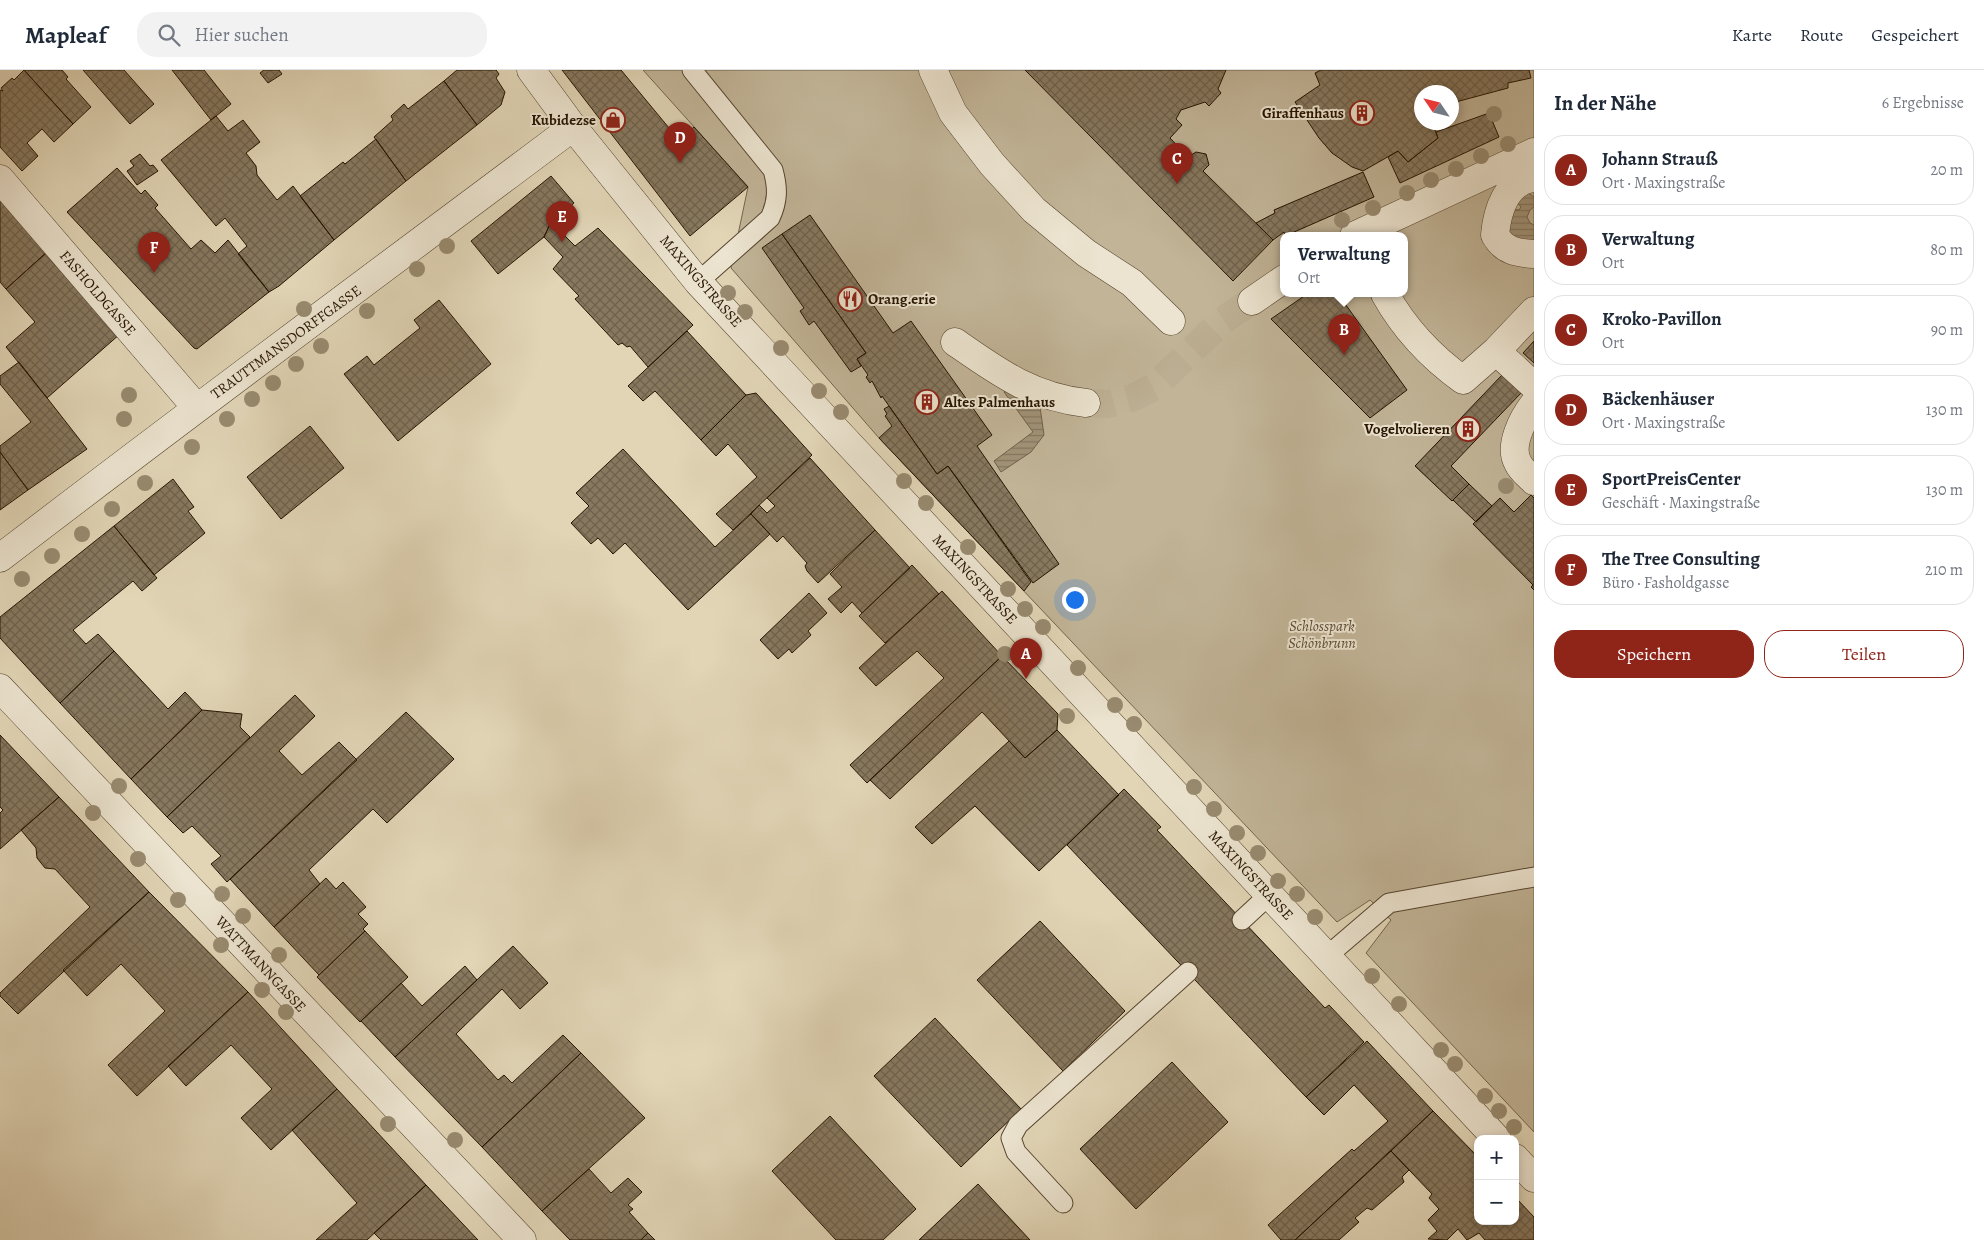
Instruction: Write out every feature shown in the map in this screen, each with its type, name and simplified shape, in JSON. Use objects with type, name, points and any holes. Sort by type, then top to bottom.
[{"type":"street","name":"MAXINGSTRASSE","points":[[531,70],[573,127],[698,282],[1493,1135]]},
{"type":"street","points":[[933,70],[953,113],[992,164],[1034,210],[1086,253],[1132,283],[1171,320]]},
{"type":"street","name":"TRAUTTMANSDORFFGASSE","points":[[0,558],[196,407],[291,339],[573,127]]},
{"type":"street","points":[[1381,230],[1524,169]]},
{"type":"street","points":[[1524,169],[1506,196],[1496,222],[1495,235],[1500,244],[1506,249],[1534,254]]},
{"type":"street","name":"FASHOLDGASSE","points":[[0,179],[196,407]]},
{"type":"street","points":[[1252,301],[1280,282]]},
{"type":"street","points":[[1387,297],[1400,317],[1429,353],[1463,380],[1496,351],[1534,311]]},
{"type":"street","points":[[955,342],[1021,386],[1071,401],[1086,403]]},
{"type":"street","points":[[1496,351],[1534,386]]},
{"type":"street","points":[[1534,404],[1518,435],[1514,451],[1520,466],[1534,481]]},
{"type":"street","name":"WATTMANNGASSE","points":[[0,688],[522,1240]]},
{"type":"street","points":[[1519,1162],[1534,1178]]},
{"type":"lane","points":[[692,70],[773,170],[777,185],[776,204],[770,218],[698,282]]},
{"type":"lane","points":[[1326,957],[1389,903],[1534,877]]},
{"type":"lane","points":[[1242,920],[1269,895]]},
{"type":"lane","points":[[1063,1203],[1016,1152],[1010,1138],[1018,1125],[1188,972]]},
{"type":"green space","name":"Schlosspark Schönbrunn","points":[[643,70],[1534,70],[1534,1132],[1366,953],[1391,920],[1370,900],[1337,922],[879,438],[731,268],[748,187]]},
{"type":"shaded area","points":[[1527,192],[1534,197],[1534,207],[1530,210],[1527,217],[1530,223],[1534,225],[1534,241],[1519,243],[1502,226],[1512,209],[1519,210],[1521,207],[1517,202]]},
{"type":"shaded area","points":[[1008,387],[1039,400],[1044,435],[1031,452],[1001,472],[994,461],[1033,432],[1004,392]]},
{"type":"building","points":[[24,70],[62,70],[68,77],[66,79],[91,107],[73,124]]},
{"type":"building","points":[[24,70],[73,124],[54,142],[42,129],[27,143],[38,156],[22,171],[0,147],[0,90],[3,91],[1,88],[12,78],[14,80]]},
{"type":"building","points":[[83,70],[124,70],[154,104],[130,124]]},
{"type":"building","points":[[172,70],[204,70],[231,104],[211,120]]},
{"type":"building","points":[[264,70],[279,70],[282,74],[268,83],[260,73]]},
{"type":"building","points":[[457,70],[496,70],[499,74],[496,78],[505,92],[501,105],[477,125],[444,81]]},
{"type":"building","points":[[562,70],[621,70],[679,140],[694,127],[748,187],[690,236]]},
{"type":"building","points":[[1025,70],[1226,70],[1218,89],[1221,93],[1209,106],[1205,102],[1181,110],[1176,119],[1182,125],[1170,138],[1188,157],[1196,152],[1206,154],[1209,165],[1203,171],[1273,240],[1233,281]]},
{"type":"building","name":"Giraffenhaus","points":[[1321,70],[1529,70],[1531,78],[1508,83],[1508,88],[1459,101],[1459,85],[1414,85],[1414,130],[1435,130],[1438,138],[1408,162],[1398,151],[1363,171],[1352,167],[1332,153],[1319,138],[1295,102],[1320,85],[1315,73]]},
{"type":"building","points":[[444,81],[477,125],[406,181],[374,137],[393,120],[391,116],[404,104],[408,109]]},
{"type":"building","points":[[1489,113],[1499,137],[1400,183],[1388,157],[1398,151],[1408,162],[1438,138],[1436,132],[1442,130],[1459,130],[1459,124]]},
{"type":"building","points":[[216,116],[228,131],[243,120],[260,142],[246,153],[256,166],[257,175],[277,200],[293,186],[334,240],[279,286],[269,292],[238,254],[247,246],[225,218],[216,226],[161,160]]},
{"type":"building","points":[[376,139],[406,181],[334,240],[300,196]]},
{"type":"building","points":[[140,154],[150,166],[153,165],[158,171],[137,185],[127,171],[134,166],[130,161]]},
{"type":"building","points":[[117,168],[141,194],[145,190],[158,205],[155,208],[191,249],[201,240],[215,253],[228,240],[269,292],[197,349],[67,212]]},
{"type":"building","points":[[1363,172],[1374,197],[1294,232],[1280,232],[1280,235],[1273,240],[1256,223],[1275,213],[1274,210]]},
{"type":"building","points":[[551,176],[574,203],[551,222],[544,237],[498,274],[471,241]]},
{"type":"building","points":[[0,199],[47,252],[6,289],[0,282]]},
{"type":"building","name":"Altes Palmenhaus","points":[[810,215],[893,333],[911,321],[992,435],[977,446],[1059,564],[1033,583],[948,466],[937,474],[882,396],[881,398],[872,381],[870,383],[866,377],[868,375],[857,359],[866,353],[782,234]]},
{"type":"building","points":[[551,222],[575,246],[598,228],[693,325],[648,367],[630,346],[627,347],[622,343],[618,345],[575,299],[579,296],[553,269],[563,257],[544,237]]},
{"type":"building","points":[[782,234],[866,353],[857,359],[861,366],[851,372],[814,321],[809,325],[800,311],[804,308],[762,248]]},
{"type":"building","points":[[47,252],[120,334],[47,398],[6,347],[35,322],[6,289]]},
{"type":"building","points":[[1303,297],[1340,297],[1407,390],[1370,418],[1271,319]]},
{"type":"building","points":[[439,300],[491,364],[398,441],[344,374],[367,356],[374,365],[420,328],[414,320]]},
{"type":"building","points":[[687,331],[746,395],[701,440],[655,391],[643,401],[628,386]]},
{"type":"building","points":[[1534,341],[1534,363],[1523,353]]},
{"type":"building","points":[[19,362],[87,449],[28,490],[0,452],[0,446],[31,422],[0,384],[0,376]]},
{"type":"building","name":"Vogelvolieren","points":[[1503,374],[1522,392],[1451,466],[1469,484],[1452,501],[1415,466]]},
{"type":"building","points":[[756,393],[812,455],[733,530],[716,514],[757,477],[728,444],[716,456],[701,440],[746,395]]},
{"type":"building","points":[[889,406],[937,474],[948,466],[1031,582],[1024,591],[879,438],[892,426],[885,416],[887,414],[884,409]]},
{"type":"building","points":[[310,426],[344,468],[281,519],[247,477]]},
{"type":"building","points":[[623,449],[715,547],[751,514],[770,534],[688,610],[625,543],[613,554],[598,538],[591,544],[571,523],[589,506],[576,493]]},
{"type":"building","points":[[0,452],[28,490],[0,510]]},
{"type":"building","points":[[810,458],[875,530],[818,583],[807,571],[805,566],[807,563],[783,536],[777,542],[751,514],[759,505],[767,513],[775,506],[767,498]]},
{"type":"building","points":[[173,479],[194,507],[188,511],[205,533],[154,575],[114,526]]},
{"type":"building","points":[[1469,484],[1492,506],[1476,522],[1453,500]]},
{"type":"building","points":[[1531,495],[1534,498],[1534,590],[1531,587],[1533,585],[1473,524],[1500,498],[1514,512]]},
{"type":"building","points":[[114,526],[157,578],[142,591],[133,581],[73,630],[86,644],[98,634],[114,651],[60,703],[0,638],[0,617]]},
{"type":"building","points":[[875,530],[910,568],[862,613],[852,602],[841,613],[828,599],[842,587],[830,574]]},
{"type":"building","points":[[912,565],[939,594],[885,643],[859,616]]},
{"type":"building","points":[[942,591],[1002,656],[867,783],[850,765],[944,678],[917,651],[876,686],[859,668]]},
{"type":"building","points":[[809,593],[827,613],[808,631],[811,635],[792,653],[789,649],[778,659],[760,640]]},
{"type":"building","points":[[114,651],[168,709],[185,692],[202,710],[131,779],[60,703]]},
{"type":"building","points":[[1002,656],[1058,714],[1057,730],[1025,758],[982,712],[890,799],[870,780]]},
{"type":"building","points":[[295,695],[315,716],[279,751],[302,775],[339,742],[357,760],[227,882],[211,864],[221,856],[192,826],[183,833],[167,817]]},
{"type":"building","points":[[202,710],[242,714],[240,727],[250,737],[167,817],[131,779]]},
{"type":"building","points":[[406,712],[454,759],[387,823],[373,809],[309,870],[320,884],[274,927],[230,879]]},
{"type":"building","points":[[1057,730],[1119,795],[1039,871],[975,806],[932,844],[915,827],[1009,741],[1025,758]]},
{"type":"building","points":[[0,735],[59,797],[0,849],[0,813],[3,810],[0,807]]},
{"type":"building","points":[[1124,789],[1161,827],[1157,830],[1325,1008],[1329,1005],[1364,1042],[1306,1097],[1067,845]]},
{"type":"building","points":[[59,797],[149,892],[18,1014],[0,996],[0,993],[90,907],[55,869],[45,868],[37,858],[36,848],[21,830]]},
{"type":"building","points":[[326,878],[336,889],[343,882],[366,907],[358,914],[368,924],[363,929],[365,931],[319,975],[274,927]]},
{"type":"building","points":[[149,892],[248,992],[137,1096],[108,1065],[165,1011],[121,964],[87,996],[63,970]]},
{"type":"building","points":[[1040,921],[1125,1011],[1063,1071],[977,980]]},
{"type":"building","points":[[365,931],[408,977],[360,1022],[317,977]]},
{"type":"building","points":[[513,946],[548,983],[520,1009],[502,989],[456,1034],[498,1080],[504,1075],[512,1083],[563,1035],[581,1053],[482,1147],[395,1057]]},
{"type":"building","points":[[465,966],[477,980],[395,1057],[361,1021],[401,983],[422,1006]]},
{"type":"building","points":[[248,992],[337,1089],[271,1150],[241,1118],[272,1089],[231,1045],[186,1086],[168,1066]]},
{"type":"building","points":[[935,1018],[1021,1109],[961,1167],[874,1076]]},
{"type":"building","points":[[1367,1041],[1433,1111],[1295,1240],[1281,1240],[1268,1225],[1352,1149],[1354,1151],[1388,1121],[1354,1085],[1324,1115],[1306,1097]]},
{"type":"building","points":[[581,1053],[645,1118],[542,1211],[482,1147]]},
{"type":"building","points":[[1172,1062],[1228,1122],[1136,1209],[1080,1149]]},
{"type":"building","points":[[337,1089],[426,1185],[367,1240],[316,1240],[357,1203],[292,1130]]},
{"type":"building","points":[[1433,1111],[1474,1153],[1474,1225],[1519,1225],[1519,1201],[1534,1217],[1534,1240],[1485,1240],[1479,1233],[1467,1240],[1458,1229],[1447,1240],[1428,1239],[1437,1231],[1428,1220],[1439,1209],[1429,1198],[1432,1194],[1391,1151]]},
{"type":"building","points":[[830,1116],[916,1209],[883,1240],[836,1240],[772,1171]]},
{"type":"building","points":[[1391,1151],[1409,1170],[1402,1177],[1404,1182],[1372,1210],[1367,1208],[1355,1218],[1359,1222],[1339,1240],[1295,1240]]},
{"type":"building","points":[[589,1169],[611,1193],[628,1178],[642,1192],[628,1205],[633,1209],[629,1212],[648,1233],[641,1240],[570,1240],[542,1211]]},
{"type":"building","points":[[978,1184],[1030,1240],[919,1240]]},
{"type":"building","points":[[426,1185],[478,1240],[381,1240],[374,1233]]},
{"type":"building","points":[[648,1233],[655,1240],[641,1240]]},
{"type":"tunnel","points":[[1086,403],[1109,404],[1132,398],[1154,387],[1222,321],[1252,301]]},
{"type":"place","name":"Giraffenhaus","points":[[1362,113]]},
{"type":"place","name":"Kubidezse","points":[[613,120]]},
{"type":"place","name":"Bäckenhäuser","points":[[680,163]]},
{"type":"place","name":"Kroko-Pavillon","points":[[1177,184]]},
{"type":"place","name":"SportPreisCenter","points":[[562,242]]},
{"type":"place","name":"The Tree Consulting","points":[[154,273]]},
{"type":"place","name":"Orang.erie","points":[[850,299]]},
{"type":"place","name":"Verwaltung","points":[[1344,355]]},
{"type":"place","name":"Altes Palmenhaus","points":[[927,402]]},
{"type":"place","name":"Vogelvolieren","points":[[1468,429]]},
{"type":"place","name":"Johann Strauß","points":[[1026,679]]}]
